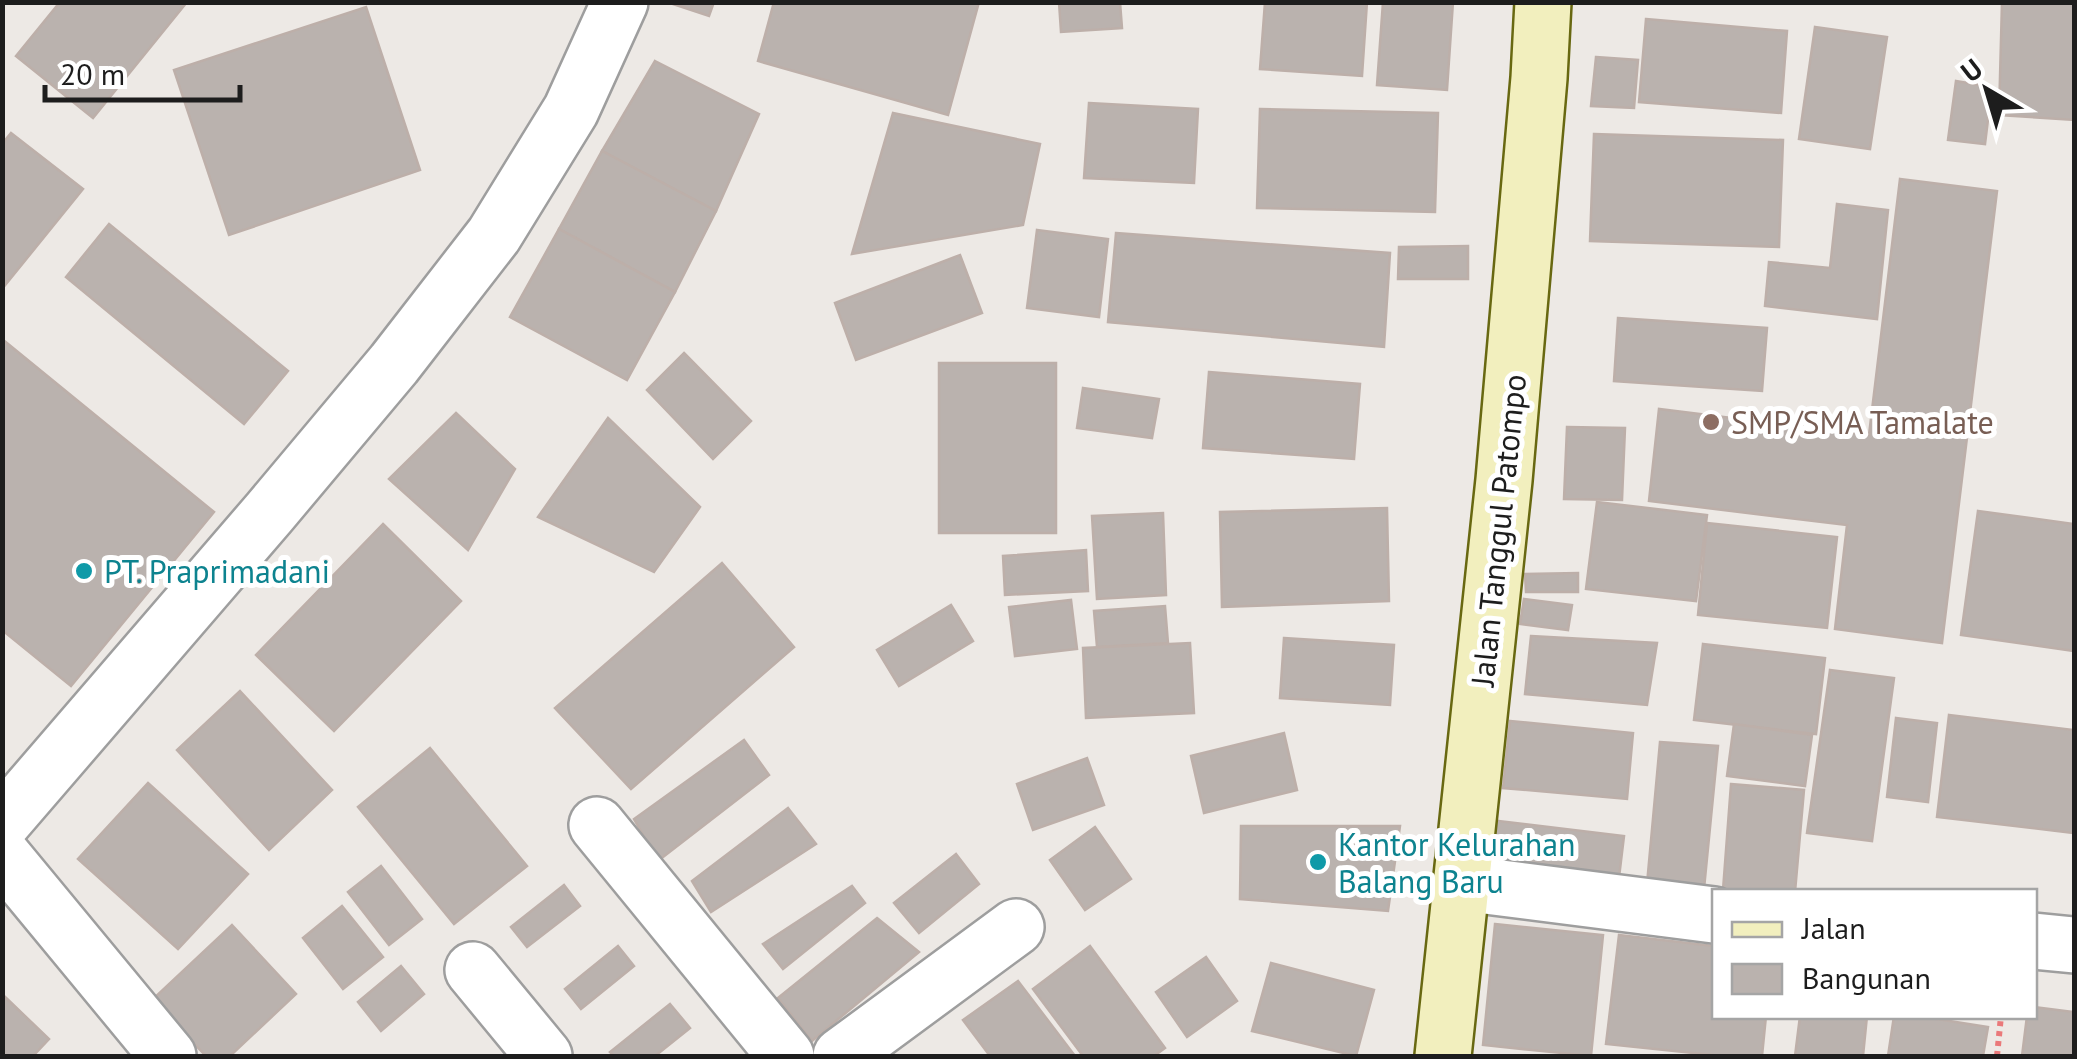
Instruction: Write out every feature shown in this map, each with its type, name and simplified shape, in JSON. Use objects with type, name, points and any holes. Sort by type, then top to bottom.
[{"type":"street","points":[[2,823],[319,454],[494,234],[571,110],[620,2]]},
{"type":"street","name":"Jalan Tanggul Patompo","points":[[1443,1056],[1504,480],[1543,2]]},
{"type":"street","points":[[596,825],[786,1056]]},
{"type":"street","points":[[2,855],[168,1056]]},
{"type":"street","points":[[1462,883],[1712,915]]},
{"type":"street","points":[[841,1056],[1016,927]]},
{"type":"street","points":[[2037,941],[2074,944]]},
{"type":"street","points":[[473,970],[544,1056]]},
{"type":"path","points":[[1998,1056],[2001,1019]]},
{"type":"building","points":[[60,2],[187,2],[93,118],[16,56]]},
{"type":"building","points":[[667,2],[714,2],[709,16]]},
{"type":"building","points":[[774,2],[979,2],[948,115],[758,61]]},
{"type":"building","points":[[1059,2],[1120,2],[1122,28],[1061,32]]},
{"type":"building","points":[[1265,2],[1367,2],[1362,76],[1260,69]]},
{"type":"building","points":[[1383,2],[1453,2],[1447,90],[1377,85]]},
{"type":"building","points":[[2002,2],[2074,2],[2074,120],[1999,115]]},
{"type":"building","points":[[366,7],[420,170],[229,235],[174,70]]},
{"type":"building","points":[[1646,19],[1787,31],[1781,113],[1639,102]]},
{"type":"building","points":[[1815,27],[1887,37],[1870,149],[1799,139]]},
{"type":"building","points":[[1596,57],[1638,60],[1634,108],[1591,106]]},
{"type":"building","points":[[655,61],[759,114],[716,211],[602,151]]},
{"type":"building","points":[[1956,81],[1992,87],[1985,144],[1948,140]]},
{"type":"building","points":[[1089,103],[1198,109],[1194,183],[1084,178]]},
{"type":"building","points":[[1260,109],[1438,113],[1435,212],[1257,208]]},
{"type":"building","points":[[893,113],[1040,144],[1023,225],[852,254]]},
{"type":"building","points":[[11,133],[83,189],[2,289],[2,144]]},
{"type":"building","points":[[1594,134],[1783,140],[1779,247],[1590,241]]},
{"type":"building","points":[[602,151],[716,211],[675,292],[559,229]]},
{"type":"building","name":"SMP/SMA Tamalate","points":[[1900,179],[1997,191],[1942,643],[1835,629],[1847,525],[1649,501],[1659,409],[1869,435]]},
{"type":"building","points":[[1837,204],[1888,210],[1877,319],[1765,306],[1769,262],[1830,268]]},
{"type":"building","points":[[109,224],[288,371],[244,424],[66,277]]},
{"type":"building","points":[[559,229],[675,292],[627,380],[510,317]]},
{"type":"building","points":[[1037,230],[1108,239],[1099,317],[1027,308]]},
{"type":"building","points":[[1116,233],[1390,253],[1384,347],[1108,322]]},
{"type":"building","points":[[1468,246],[1468,279],[1398,279],[1399,247]]},
{"type":"building","points":[[960,255],[982,313],[856,360],[835,303]]},
{"type":"building","points":[[1618,318],[1767,328],[1762,391],[1614,381]]},
{"type":"building","name":"PT. Praprimadani","points":[[2,339],[214,512],[71,686],[2,630]]},
{"type":"building","points":[[684,353],[751,421],[713,459],[647,390]]},
{"type":"building","points":[[939,363],[1056,363],[1056,533],[939,533]]},
{"type":"building","points":[[1209,372],[1360,384],[1354,459],[1203,448]]},
{"type":"building","points":[[1083,388],[1159,399],[1152,438],[1077,428]]},
{"type":"building","points":[[456,413],[515,469],[468,550],[389,479]]},
{"type":"building","points":[[608,418],[700,507],[654,572],[538,517]]},
{"type":"building","points":[[1567,427],[1625,428],[1622,500],[1564,499]]},
{"type":"building","points":[[1597,502],[1707,515],[1696,601],[1586,589]]},
{"type":"building","points":[[1387,508],[1389,601],[1222,607],[1220,512]]},
{"type":"building","name":"SMP/SMA Tamalate","points":[[1978,511],[2074,524],[2074,651],[1961,635]]},
{"type":"building","points":[[1163,513],[1166,595],[1097,599],[1092,516]]},
{"type":"building","points":[[1707,523],[1837,537],[1827,628],[1698,615]]},
{"type":"building","points":[[383,524],[461,601],[334,731],[256,655]]},
{"type":"building","points":[[1086,550],[1088,591],[1005,595],[1003,556]]},
{"type":"building","points":[[722,563],[794,647],[631,789],[555,708]]},
{"type":"building","points":[[1578,573],[1578,592],[1526,592],[1525,574]]},
{"type":"building","points":[[1524,599],[1572,605],[1568,630],[1520,624]]},
{"type":"building","points":[[1071,600],[1077,649],[1015,656],[1009,607]]},
{"type":"building","points":[[951,605],[973,641],[899,686],[877,650]]},
{"type":"building","points":[[1165,606],[1168,643],[1097,647],[1094,611]]},
{"type":"building","points":[[1531,636],[1657,643],[1647,705],[1525,694]]},
{"type":"building","points":[[1284,638],[1394,645],[1390,705],[1280,698]]},
{"type":"building","points":[[1190,643],[1194,713],[1086,718],[1083,648]]},
{"type":"building","points":[[1703,644],[1825,658],[1816,734],[1694,720]]},
{"type":"building","points":[[1830,670],[1894,678],[1872,841],[1807,833]]},
{"type":"building","points":[[240,691],[332,790],[269,850],[177,750]]},
{"type":"building","points":[[1949,715],[2074,730],[2074,833],[1937,817]]},
{"type":"building","points":[[1896,718],[1937,723],[1928,802],[1887,797]]},
{"type":"building","points":[[1510,721],[1633,733],[1627,799],[1503,788]]},
{"type":"building","points":[[1734,724],[1812,735],[1805,786],[1727,776]]},
{"type":"building","points":[[1284,733],[1297,790],[1204,813],[1191,756]]},
{"type":"building","points":[[744,740],[769,775],[658,861],[634,819]]},
{"type":"building","points":[[1660,742],[1718,746],[1704,889],[1647,884]]},
{"type":"building","points":[[430,748],[527,866],[454,924],[358,807]]},
{"type":"building","points":[[1087,758],[1104,805],[1033,830],[1017,784]]},
{"type":"building","points":[[148,783],[248,874],[178,949],[78,859]]},
{"type":"building","points":[[1731,784],[1804,790],[1795,889],[1723,889]]},
{"type":"building","points":[[788,808],[816,844],[711,912],[692,881]]},
{"type":"building","points":[[1490,820],[1624,836],[1617,894],[1482,878]]},
{"type":"building","name":"Kantor Kelurahan Balang Baru","points":[[1241,826],[1400,826],[1388,911],[1240,899]]},
{"type":"building","points":[[1095,827],[1131,879],[1085,910],[1050,860]]},
{"type":"building","points":[[956,854],[979,884],[919,933],[894,903]]},
{"type":"building","points":[[381,866],[422,919],[389,945],[348,892]]},
{"type":"building","points":[[564,885],[580,906],[527,947],[511,927]]},
{"type":"building","points":[[852,886],[865,903],[783,969],[763,944]]},
{"type":"building","points":[[342,906],[383,957],[343,989],[303,938]]},
{"type":"building","points":[[877,918],[919,952],[812,1041],[778,998]]},
{"type":"building","points":[[1495,924],[1603,935],[1591,1056],[1483,1045]]},
{"type":"building","points":[[232,925],[296,994],[230,1056],[206,1056],[152,1000]]},
{"type":"building","points":[[1619,935],[1712,946],[1712,1019],[1766,1019],[1762,1056],[1722,1056],[1606,1044]]},
{"type":"building","points":[[618,946],[634,966],[581,1009],[565,989]]},
{"type":"building","points":[[1090,946],[1165,1048],[1154,1056],[1083,1056],[1033,989]]},
{"type":"building","points":[[1206,957],[1237,1001],[1187,1037],[1156,992]]},
{"type":"building","points":[[1271,963],[1374,990],[1356,1056],[1252,1031]]},
{"type":"building","points":[[401,966],[424,994],[381,1031],[358,1002]]},
{"type":"building","points":[[1018,981],[1075,1056],[990,1056],[963,1020]]},
{"type":"building","points":[[2,994],[49,1039],[33,1056],[2,1056]]},
{"type":"building","points":[[670,1004],[690,1028],[655,1056],[614,1056],[610,1052]]},
{"type":"building","points":[[2037,1007],[2074,1012],[2074,1056],[2022,1056],[2027,1019],[2037,1019]]},
{"type":"building","points":[[1800,1019],[1867,1019],[1863,1056],[1795,1056]]},
{"type":"building","points":[[1894,1019],[1937,1019],[1988,1027],[1983,1056],[1888,1056]]},
{"type":"place","name":"SMP/SMA Tamalate","points":[[1711,422]]},
{"type":"place","name":"PT. Praprimadani","points":[[84,571]]},
{"type":"place","name":"Kantor Kelurahan Balang Baru","points":[[1318,862]]}]
